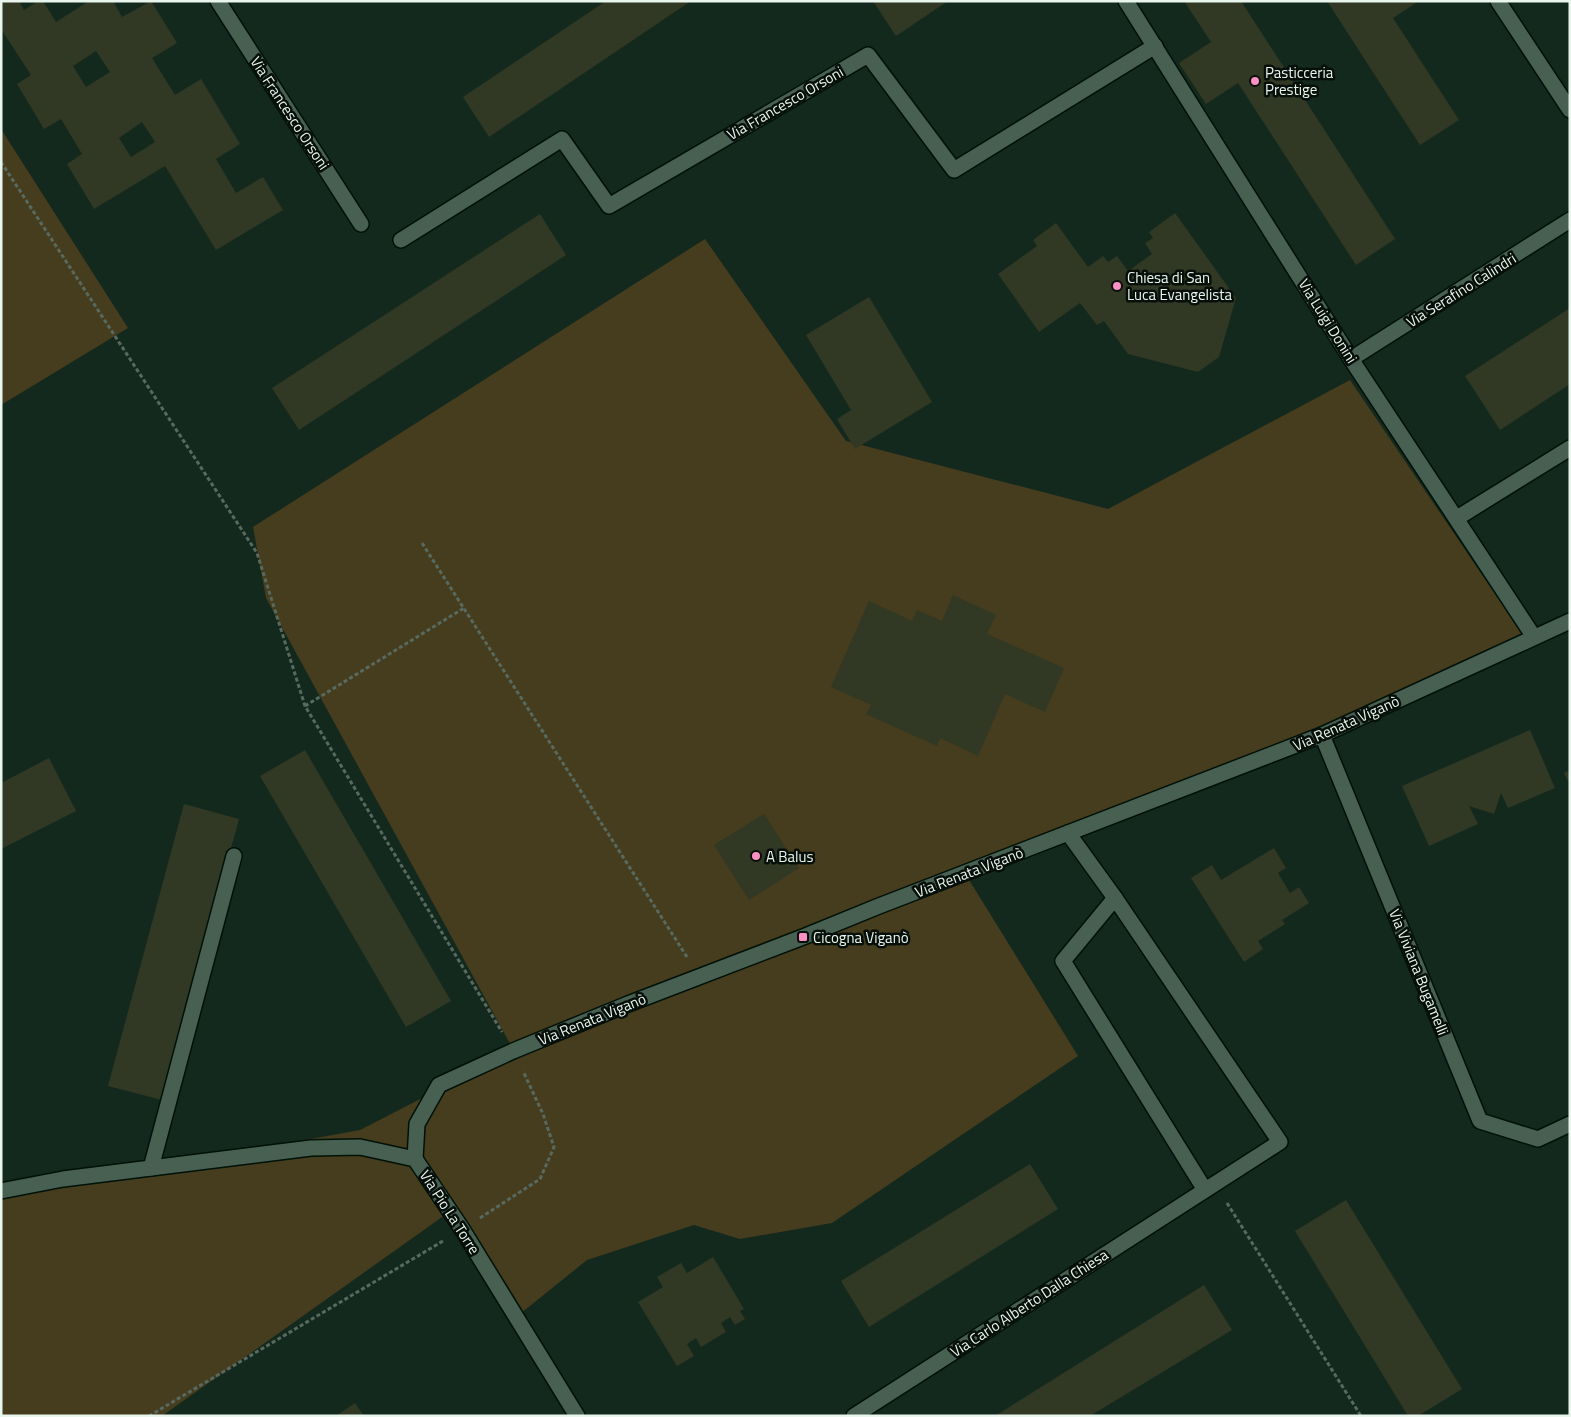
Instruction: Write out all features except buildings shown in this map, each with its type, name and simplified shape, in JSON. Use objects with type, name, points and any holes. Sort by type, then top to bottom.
[{"type":"street","name":"Via Francesco Orsoni","points":[[218,1],[361,224]]},
{"type":"street","name":"Via Luigi Donini","points":[[1126,1],[1351,359],[1534,637]]},
{"type":"street","points":[[1498,1],[1570,110]]},
{"type":"street","name":"Via Francesco Orsoni","points":[[401,240],[562,139],[608,206],[868,55],[954,170],[1155,46]]},
{"type":"street","name":"Via Serafino Calindri","points":[[1351,359],[1570,220]]},
{"type":"street","points":[[1456,518],[1570,448]]},
{"type":"street","name":"Via Renata Viganò","points":[[415,1159],[417,1124],[439,1085],[628,1004],[1322,735],[1570,621]]},
{"type":"street","name":"Via Viviana Bugamelli","points":[[1322,735],[1480,1121],[1538,1139],[1570,1124]]},
{"type":"street","name":"Via Carlo Alberto Dalla Chiesa","points":[[854,1416],[1280,1142],[1115,898],[1068,833]]},
{"type":"street","points":[[151,1168],[234,856]]},
{"type":"street","points":[[1115,898],[1063,960],[1210,1187]]},
{"type":"street","name":"Via Pio La Torre","points":[[1,1191],[62,1179],[311,1148],[360,1147],[415,1159],[462,1229],[577,1416]]},
{"type":"path","points":[[1,162],[257,553],[305,706],[514,1052],[543,1114],[554,1147],[540,1179],[462,1229],[149,1416]]},
{"type":"path","points":[[422,543],[699,977]]},
{"type":"path","points":[[305,706],[464,608]]},
{"type":"path","points":[[1210,1187],[1361,1416]]},
{"type":"shaded area","points":[[1,129],[128,328],[1,405]]},
{"type":"shaded area","points":[[705,239],[846,441],[1108,509],[1350,380],[1529,644],[966,875],[1078,1056],[832,1223],[740,1239],[694,1225],[587,1260],[515,1318],[445,1215],[162,1416],[1,1416],[1,1195],[360,1130],[514,1051],[266,598],[253,527]]},
{"type":"place","name":"Pasticceria Prestige","points":[[1255,81]]},
{"type":"place","name":"Chiesa di San Luca Evangelista","points":[[1117,286]]},
{"type":"place","name":"A Balus","points":[[756,856]]},
{"type":"place","name":"Cicogna Viganò","points":[[803,937]]}]
